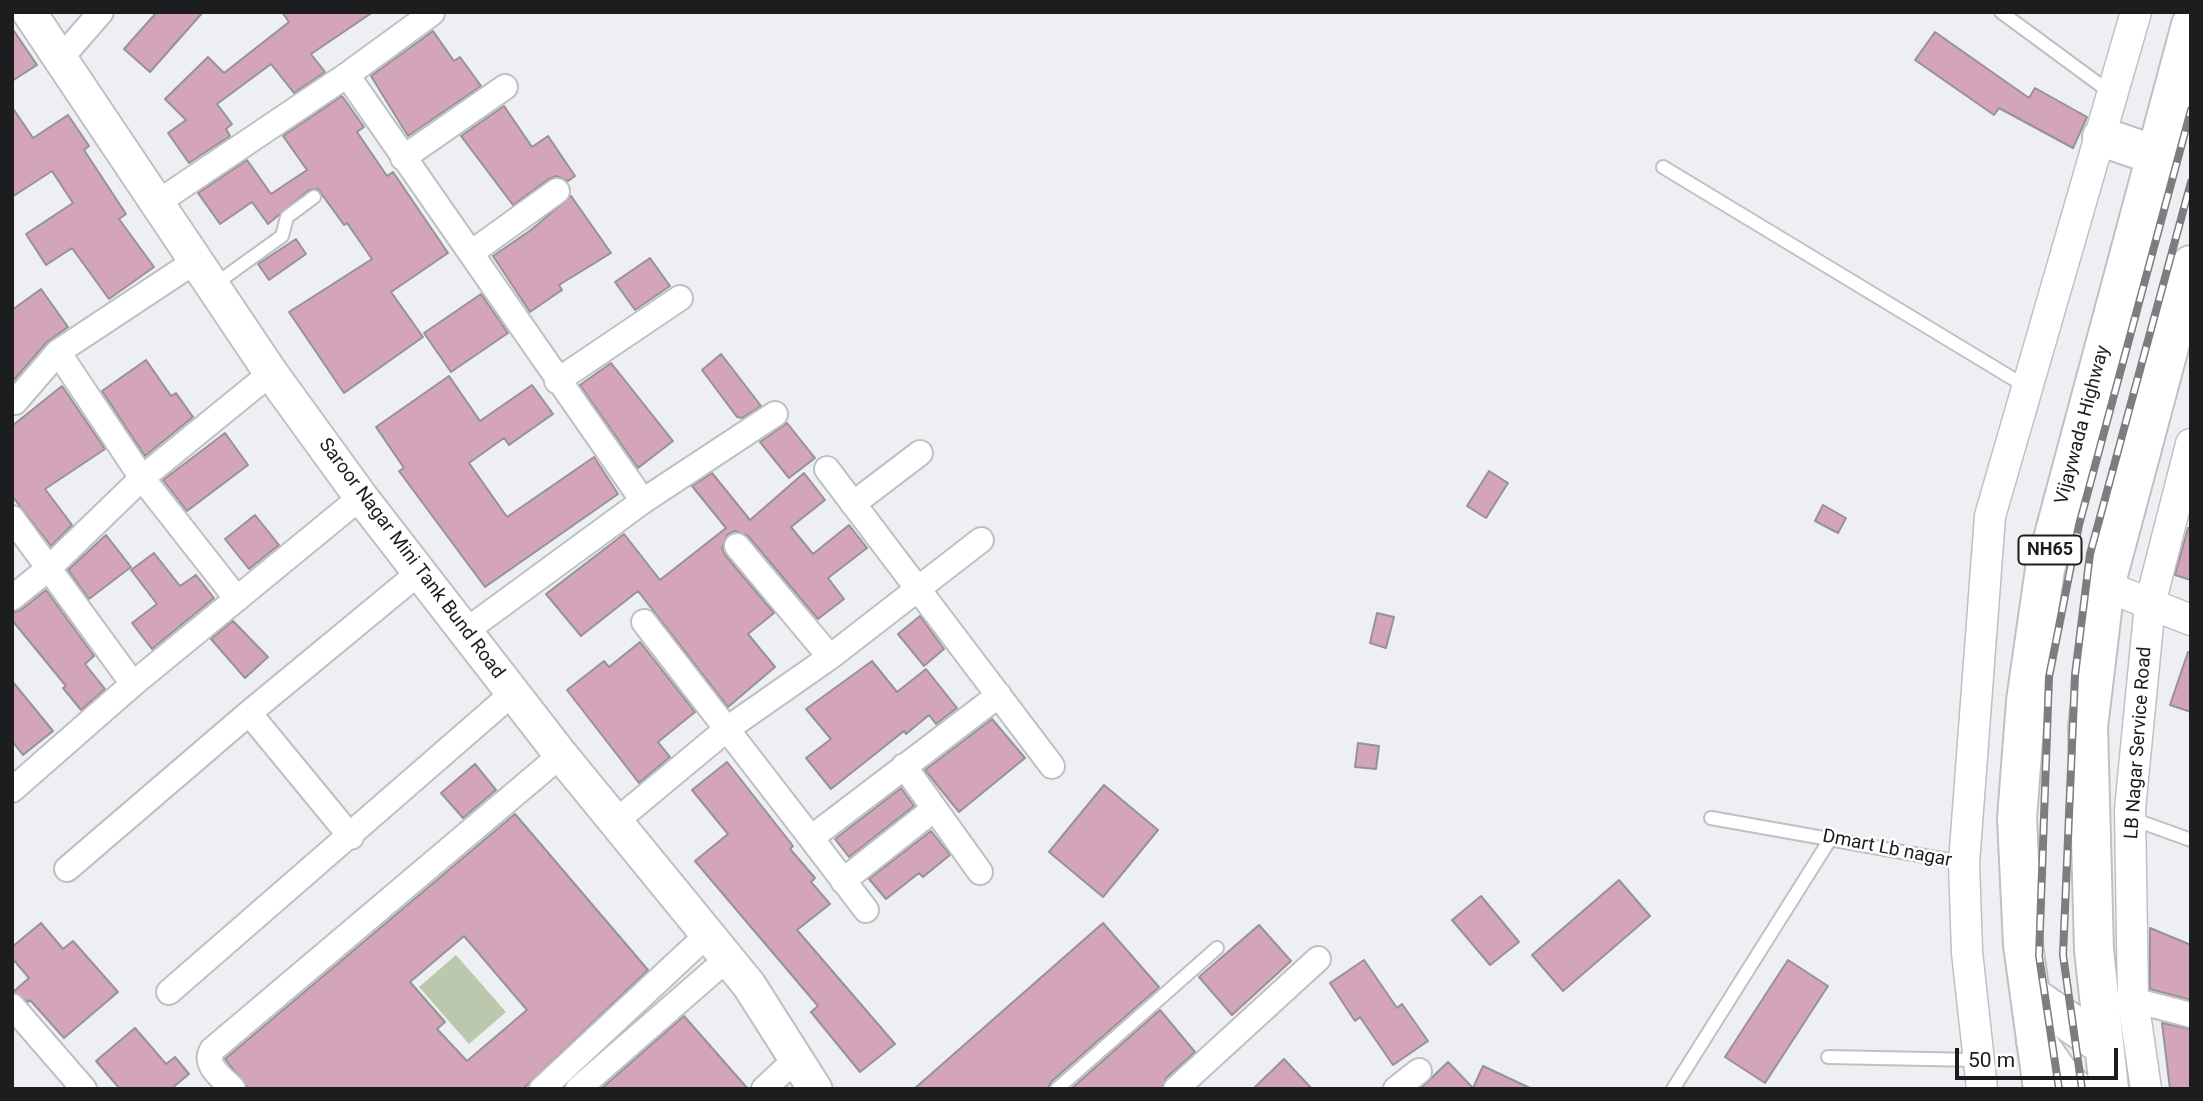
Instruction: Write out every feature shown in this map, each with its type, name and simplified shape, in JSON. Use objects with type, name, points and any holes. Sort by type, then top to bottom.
[{"type":"main road","name":"Saroor Nagar Mini Tank Bund Road","points":[[29,12],[271,373],[361,497],[561,755],[749,985],[815,1089]]},
{"type":"main road","name":"Vijaywada Highway","points":[[2043,1089],[2023,945],[2017,818],[2026,701],[2045,569],[2155,155],[2182,88],[2191,25]]},
{"type":"main road","points":[[2102,137],[2155,155]]},
{"type":"main road","name":"NH65","points":[[2109,1089],[2094,950],[2088,727],[2105,586],[2191,265]]},
{"type":"main road","points":[[2030,995],[2104,1046]]},
{"type":"main road","name":"Vijaywada Highway","points":[[2036,1041],[2062,1078],[2074,1089]]},
{"type":"street","points":[[12,17],[19,12]]},
{"type":"street","points":[[61,58],[101,12]]},
{"type":"street","points":[[1964,863],[1990,516],[2025,386],[2102,137],[2136,12]]},
{"type":"street","points":[[157,203],[346,75],[432,13]]},
{"type":"street","points":[[346,75],[471,253],[557,382],[643,500]]},
{"type":"street","points":[[403,158],[505,87]]},
{"type":"street","points":[[471,253],[557,191]]},
{"type":"street","points":[[13,402],[58,352],[205,273]]},
{"type":"street","points":[[557,382],[680,298]]},
{"type":"street","points":[[58,352],[142,478],[237,599]]},
{"type":"street","points":[[12,598],[48,569],[142,478],[271,373]]},
{"type":"street","points":[[467,631],[643,500],[775,414]]},
{"type":"street","name":"LB Nagar Service Road","points":[[2146,1089],[2133,1000],[2130,818],[2150,604],[2191,443]]},
{"type":"street","points":[[853,504],[920,453]]},
{"type":"street","points":[[827,469],[916,590],[1052,766]]},
{"type":"street","points":[[12,790],[133,684],[361,497]]},
{"type":"street","points":[[12,518],[133,684]]},
{"type":"street","points":[[615,822],[727,729],[830,657],[981,540]]},
{"type":"street","points":[[737,546],[830,657]]},
{"type":"street","points":[[67,869],[249,713],[421,571]]},
{"type":"street","points":[[2105,586],[2191,620]]},
{"type":"street","points":[[644,622],[866,910]]},
{"type":"street","points":[[169,992],[351,837],[513,692]]},
{"type":"street","points":[[811,838],[999,695]]},
{"type":"street","points":[[249,713],[351,837]]},
{"type":"street","points":[[233,1089],[210,1064],[209,1056],[212,1050],[561,755]]},
{"type":"street","points":[[904,766],[979,872]]},
{"type":"street","points":[[842,881],[934,809]]},
{"type":"street","name":"Dmart Lb nagar","points":[[1964,863],[1967,952],[1980,1074]]},
{"type":"street","points":[[542,1089],[717,947]]},
{"type":"street","points":[[578,1089],[717,947]]},
{"type":"street","points":[[1176,1089],[1318,959]]},
{"type":"street","points":[[2133,1000],[2191,1015]]},
{"type":"street","points":[[12,1006],[84,1089]]},
{"type":"street","points":[[764,1089],[796,1059]]},
{"type":"street","points":[[1396,1089],[1419,1071]]},
{"type":"lane","points":[[2001,12],[2113,95]]},
{"type":"lane","points":[[1663,167],[2025,386]]},
{"type":"lane","points":[[205,273],[282,236],[287,218],[314,197]]},
{"type":"lane","name":"Dmart Lb nagar","points":[[1711,818],[1964,863]]},
{"type":"lane","points":[[2130,818],[2191,840]]},
{"type":"lane","points":[[1673,1089],[1831,838]]},
{"type":"lane","points":[[1057,1089],[1217,948]]},
{"type":"lane","points":[[1828,1057],[1980,1074]]},
{"type":"green space","points":[[456,955],[506,1012],[469,1044],[419,987]]},
{"type":"building","points":[[157,12],[203,12],[150,72],[124,49]]},
{"type":"building","points":[[282,12],[373,12],[311,54],[325,72],[294,93],[271,64],[217,104],[232,124],[226,129],[230,136],[189,163],[168,133],[186,120],[165,99],[208,57],[224,73],[289,22]]},
{"type":"building","points":[[12,28],[37,65],[12,81]]},
{"type":"building","points":[[433,31],[454,61],[460,57],[481,86],[408,136],[371,76]]},
{"type":"building","points":[[1935,32],[2029,98],[2035,88],[2087,117],[2073,148],[1999,108],[1994,115],[1915,60]]},
{"type":"building","points":[[342,96],[364,127],[357,132],[387,176],[393,172],[448,253],[391,292],[423,337],[344,393],[289,312],[372,259],[347,223],[344,225],[318,189],[309,190],[268,224],[252,202],[220,224],[198,193],[247,160],[271,194],[307,170],[283,136]]},
{"type":"building","points":[[504,106],[532,147],[548,136],[575,176],[568,181],[556,176],[549,179],[513,205],[461,136]]},
{"type":"building","points":[[12,107],[33,138],[68,115],[89,146],[84,150],[126,214],[119,219],[154,267],[109,299],[72,248],[46,265],[26,234],[73,203],[52,171],[12,197]]},
{"type":"building","points":[[571,196],[611,253],[559,285],[562,290],[530,312],[493,256],[531,230]]},
{"type":"building","points":[[296,239],[306,254],[269,280],[258,264]]},
{"type":"building","points":[[650,258],[670,286],[635,310],[615,282]]},
{"type":"building","points":[[41,289],[68,327],[47,342],[12,382],[12,310]]},
{"type":"building","points":[[481,294],[508,333],[451,372],[424,333]]},
{"type":"building","points":[[721,354],[761,406],[742,418],[737,417],[702,370]]},
{"type":"building","points":[[146,360],[171,396],[176,393],[193,417],[145,456],[102,391]]},
{"type":"building","points":[[611,363],[673,441],[638,468],[580,385]]},
{"type":"building","points":[[449,376],[480,421],[532,385],[553,414],[509,445],[504,438],[469,463],[507,517],[594,457],[618,494],[485,587],[399,471],[404,468],[376,427]]},
{"type":"building","points":[[62,386],[105,449],[45,489],[72,525],[51,546],[12,496],[12,426]]},
{"type":"building","points":[[787,423],[815,458],[789,478],[760,442]]},
{"type":"building","points":[[225,433],[248,465],[187,511],[163,480]]},
{"type":"building","points":[[1489,471],[1508,483],[1486,518],[1467,506]]},
{"type":"building","points":[[712,473],[750,520],[804,473],[825,500],[791,527],[813,554],[849,525],[867,548],[828,578],[844,599],[818,619],[748,536],[735,531],[727,535],[722,548],[725,555],[774,613],[748,634],[775,667],[728,707],[638,591],[581,636],[546,594],[624,534],[660,580],[726,528],[692,486]]},
{"type":"building","points":[[1823,505],[1846,518],[1838,533],[1815,521]]},
{"type":"building","points":[[255,515],[279,545],[249,569],[225,539]]},
{"type":"building","points":[[2188,528],[2191,528],[2191,580],[2175,575]]},
{"type":"building","points":[[106,535],[131,567],[89,599],[68,570]]},
{"type":"building","points":[[154,553],[180,586],[196,575],[214,598],[152,649],[132,623],[157,604],[131,570]]},
{"type":"building","points":[[46,590],[94,656],[85,664],[105,689],[81,710],[63,688],[66,686],[12,620],[12,613],[21,610]]},
{"type":"building","points":[[1377,613],[1394,617],[1386,648],[1370,643]]},
{"type":"building","points":[[920,616],[944,649],[924,666],[898,634]]},
{"type":"building","points":[[233,621],[268,657],[245,678],[211,639]]},
{"type":"building","points":[[640,642],[695,712],[658,742],[670,757],[639,783],[567,690],[604,661],[609,667]]},
{"type":"building","points":[[2188,652],[2191,652],[2191,712],[2170,705]]},
{"type":"building","points":[[872,661],[897,692],[926,669],[957,708],[936,724],[929,715],[906,734],[904,731],[831,789],[806,758],[831,739],[806,709]]},
{"type":"building","points":[[12,681],[53,731],[23,755],[12,741]]},
{"type":"building","points":[[992,719],[1025,758],[959,812],[925,770]]},
{"type":"building","points":[[1358,743],[1379,746],[1376,769],[1355,767]]},
{"type":"building","points":[[727,762],[793,846],[790,849],[815,878],[811,882],[830,904],[797,930],[895,1044],[860,1072],[811,1012],[818,1006],[695,861],[728,834],[692,790]]},
{"type":"building","points":[[475,764],[496,790],[463,818],[441,793]]},
{"type":"building","points":[[1104,785],[1158,830],[1103,897],[1049,852]]},
{"type":"building","points":[[901,788],[914,806],[849,857],[835,839]]},
{"type":"building","points":[[515,814],[648,970],[523,1089],[249,1089],[225,1059]],"holes":[[[464,936],[527,1010],[467,1061],[437,1029],[445,1022],[410,982]]]},
{"type":"building","points":[[931,831],[950,855],[923,877],[919,873],[886,899],[869,879]]},
{"type":"building","points":[[1619,880],[1650,916],[1563,991],[1532,955]]},
{"type":"building","points":[[1481,896],[1519,942],[1490,965],[1452,920]]},
{"type":"building","points":[[41,923],[63,949],[73,941],[118,992],[64,1038],[30,1000],[28,1002],[13,992],[29,978],[12,958],[12,947]]},
{"type":"building","points":[[1103,923],[1159,987],[1051,1082],[1048,1089],[914,1089]]},
{"type":"building","points":[[1259,925],[1291,961],[1232,1015],[1199,977]]},
{"type":"building","points":[[2150,928],[2191,945],[2191,1000],[2150,989]]},
{"type":"building","points":[[1364,960],[1397,1008],[1402,1004],[1428,1041],[1393,1065],[1360,1017],[1355,1021],[1330,983]]},
{"type":"building","points":[[1788,960],[1828,986],[1765,1083],[1725,1057]]},
{"type":"building","points":[[1160,1010],[1195,1052],[1166,1078],[1162,1089],[1071,1089]]},
{"type":"building","points":[[684,1016],[748,1089],[601,1089]]},
{"type":"building","points":[[2162,1023],[2191,1029],[2191,1089],[2170,1089]]},
{"type":"building","points":[[135,1028],[166,1064],[175,1057],[189,1074],[171,1089],[120,1089],[96,1061]]},
{"type":"building","points":[[1284,1059],[1312,1089],[1253,1089]]},
{"type":"building","points":[[1448,1062],[1473,1088],[1483,1066],[1532,1089],[1420,1089]]},
{"type":"railway","points":[[2059,1089],[2039,956],[2049,677],[2079,525],[2191,110]]},
{"type":"railway","points":[[2082,1089],[2063,955],[2075,675],[2090,554],[2191,182]]}]
